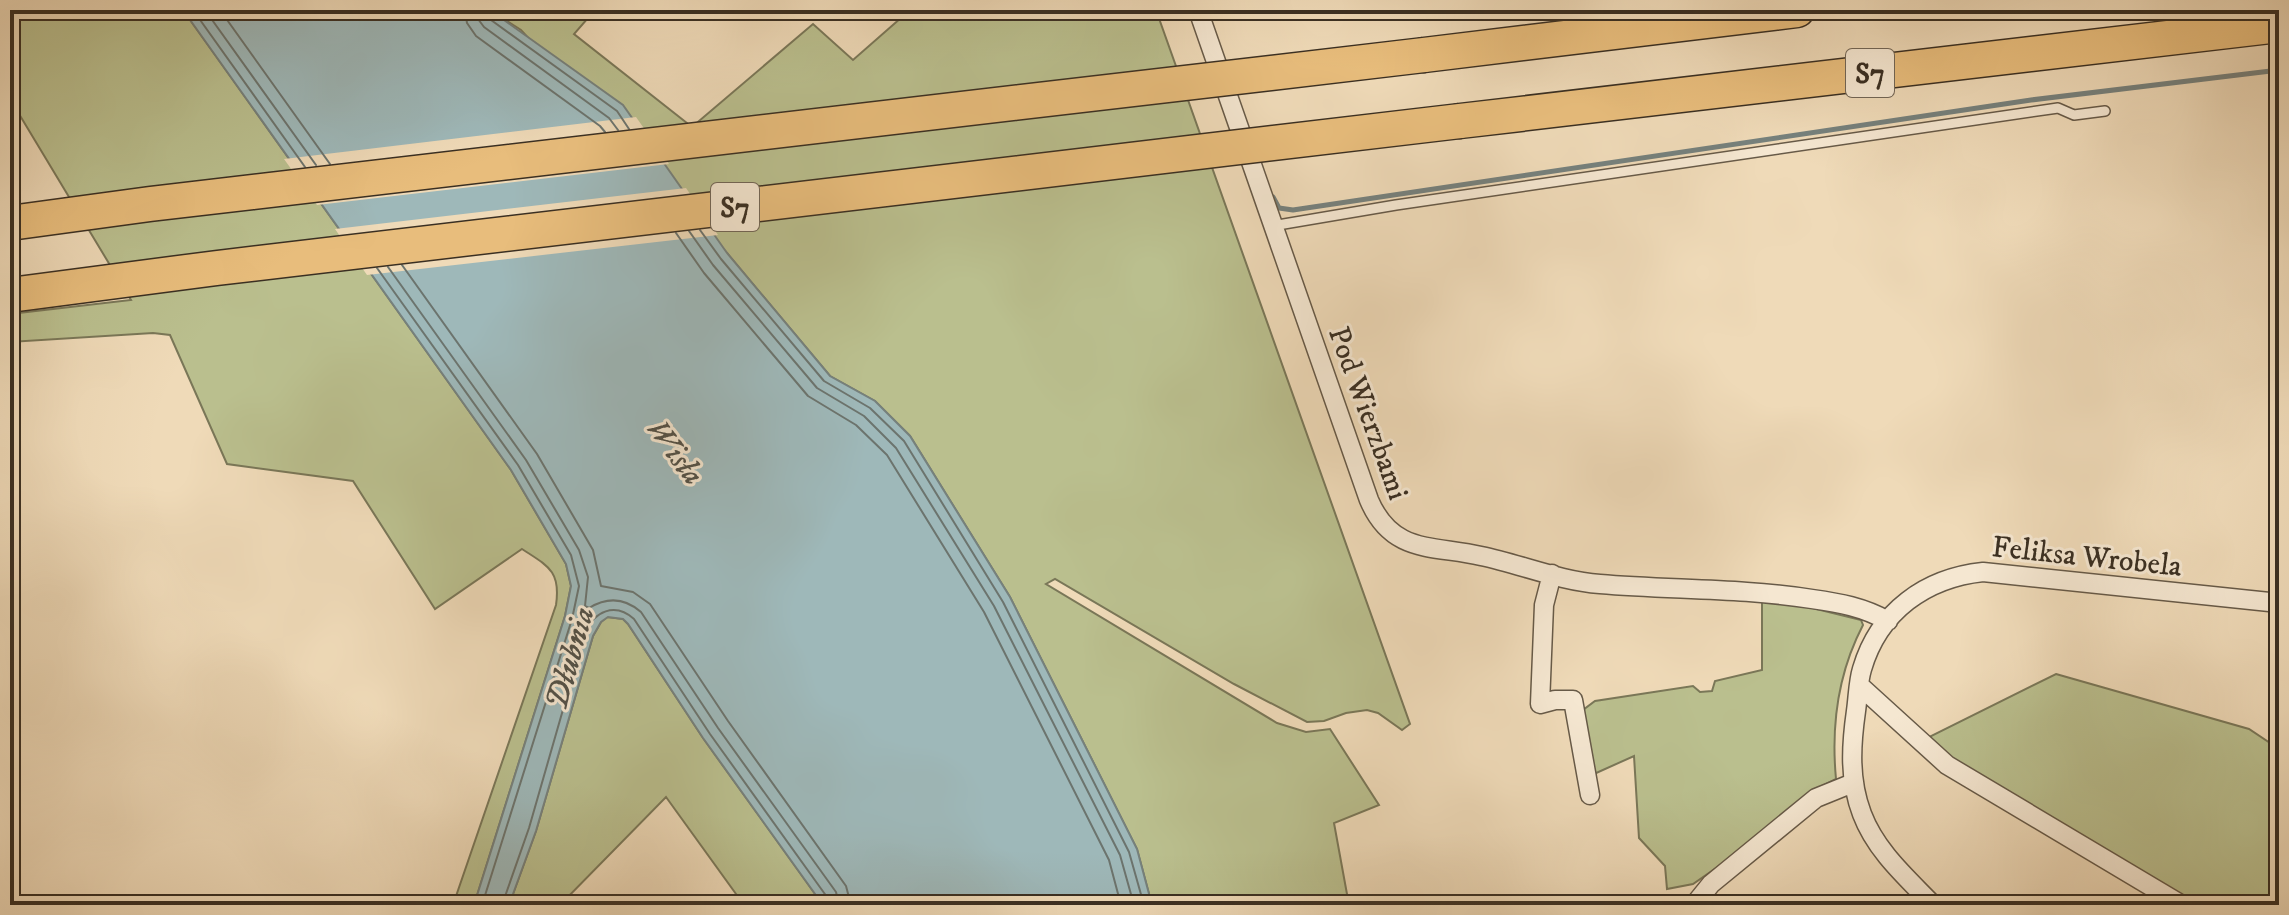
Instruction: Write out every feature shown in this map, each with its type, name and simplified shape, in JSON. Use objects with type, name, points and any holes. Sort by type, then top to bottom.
[{"type":"highway","name":"S7","points":[[10,223],[1797,10]]},
{"type":"highway","name":"S7","points":[[10,295],[2279,25]]},
{"type":"street","name":"Pod Wierzbami","points":[[1201,11],[1271,227],[1369,500],[1381,525],[1394,536],[1415,544],[1482,556],[1596,584],[1773,593],[1856,606],[1888,621]]},
{"type":"street","name":"Feliksa Wrobela","points":[[1933,905],[1876,842],[1862,813],[1853,783],[1851,748],[1859,685],[1869,651],[1898,608],[1926,587],[1952,577],[1983,572],[2279,603]]},
{"type":"street","points":[[1552,574],[1544,605],[1540,704],[1573,700],[1590,795]]},
{"type":"street","points":[[1859,685],[1947,765],[2182,905]]},
{"type":"street","points":[[1694,905],[1711,884],[1816,798],[1853,783]]},
{"type":"lane","points":[[1271,227],[1396,205],[2058,108],[2074,115],[2105,111]]},
{"type":"green space","points":[[10,10],[183,10],[511,470],[566,564],[571,586],[565,616],[474,905],[453,905],[556,605],[556,584],[551,571],[522,549],[435,609],[353,481],[227,464],[170,335],[153,333],[10,342],[10,314],[131,300],[10,99]]},
{"type":"green space","points":[[490,10],[595,10],[574,34],[692,127],[813,24],[853,60],[910,10],[1156,10],[1410,724],[1402,730],[1378,713],[1367,710],[1307,722],[1234,684],[1055,579],[1046,584],[1277,723],[1306,732],[1330,729],[1379,805],[1334,823],[1349,905],[1152,905],[1137,849],[1010,597],[910,436],[875,401],[830,376],[727,253],[521,30]]},
{"type":"green space","points":[[1762,600],[1788,602],[1861,620],[1863,625],[1854,643],[1838,700],[1836,779],[1822,786],[1693,884],[1667,889],[1665,866],[1639,838],[1634,756],[1594,774],[1583,710],[1595,701],[1693,686],[1700,692],[1712,691],[1715,681],[1762,670]]},
{"type":"green space","points":[[607,617],[623,619],[628,624],[703,738],[823,905],[744,905],[666,797],[560,905],[509,905],[536,831],[593,636]]},
{"type":"green space","points":[[2056,674],[2249,729],[2279,749],[2279,905],[2194,905],[2107,857],[1937,748],[1929,737]]},
{"type":"water","points":[[183,10],[490,10],[623,105],[727,253],[830,376],[875,401],[910,436],[1010,597],[1137,849],[1152,905],[823,905],[703,738],[628,624],[623,619],[608,617],[593,636],[536,831],[509,905],[474,905],[565,616],[571,586],[566,564],[511,470]]},
{"type":"pier","points":[[636,117],[669,164],[317,205],[284,159]]},
{"type":"pier","points":[[686,188],[718,235],[367,275],[335,229]]},
{"type":"waterway","points":[[1273,197],[1279,208],[1293,210],[2031,100],[2279,70]]},
{"type":"water label","name":"Wisła","points":[[676,451]]},
{"type":"water label","name":"Dłubnia","points":[[569,658]]}]
